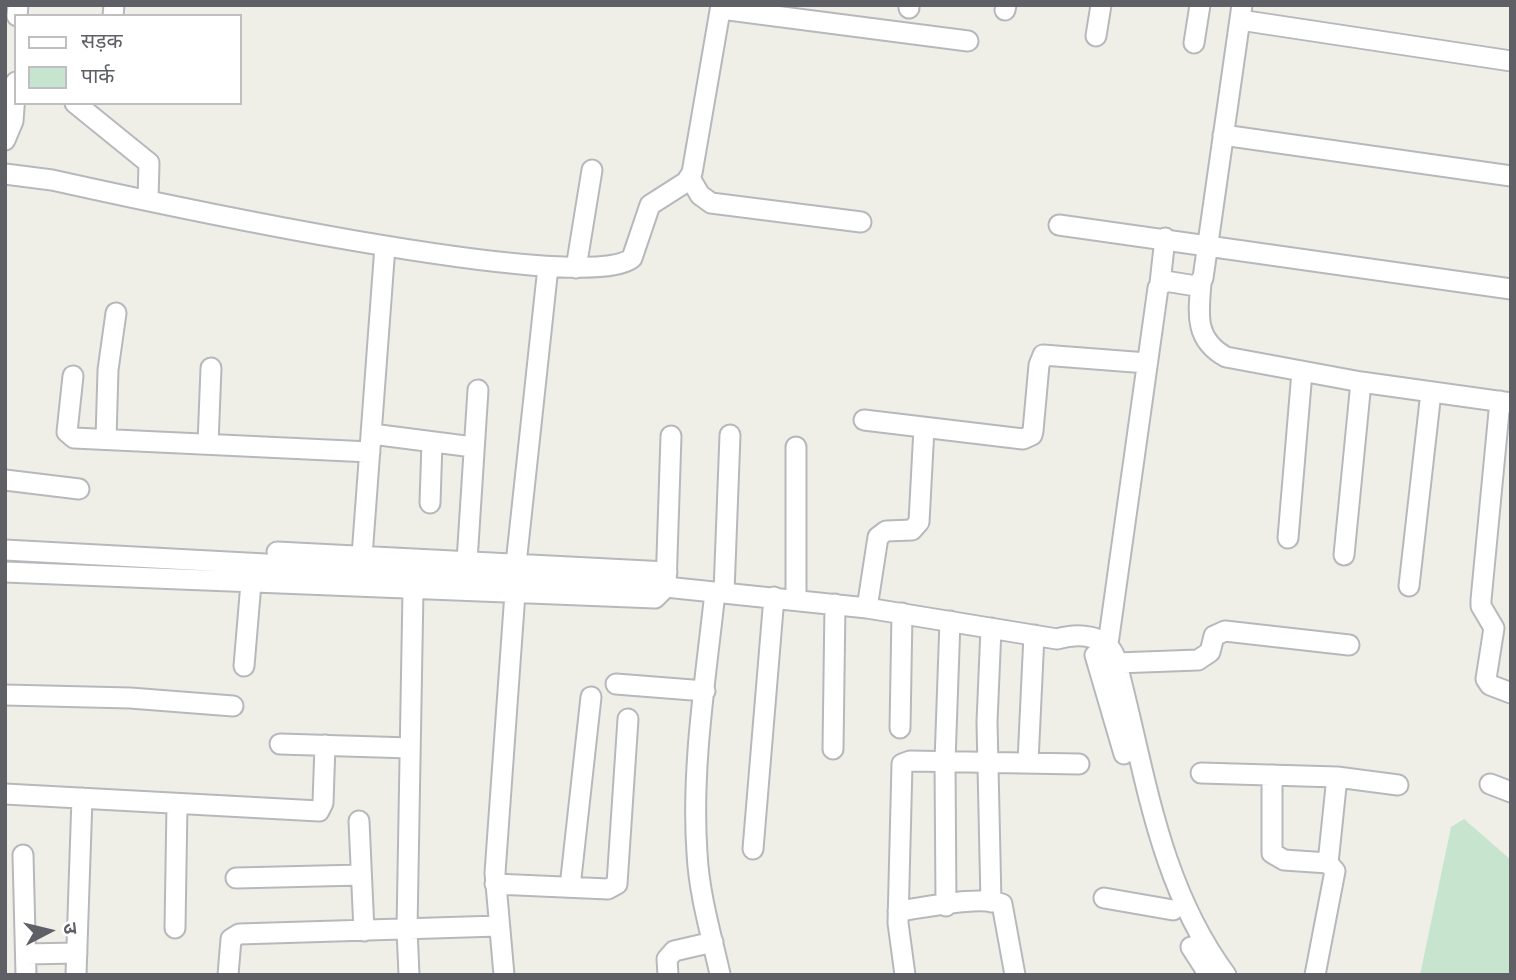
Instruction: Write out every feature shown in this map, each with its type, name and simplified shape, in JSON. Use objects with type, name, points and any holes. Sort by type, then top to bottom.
[{"type":"street","points":[[1096,36],[1101,5]]},
{"type":"street","points":[[1194,43],[1200,5]]},
{"type":"street","points":[[861,222],[711,202],[700,195],[690,178],[721,7],[968,40]]},
{"type":"street","points":[[1209,975],[1173,910],[1147,838],[1108,663],[1108,644],[1147,363],[1181,284],[1187,241],[1223,135],[1241,13],[1511,61]]},
{"type":"street","points":[[5,141],[13,121],[14,105]]},
{"type":"street","points":[[80,105],[97,112],[149,163],[148,201]]},
{"type":"street","points":[[1223,135],[1511,176]]},
{"type":"street","points":[[576,268],[592,170]]},
{"type":"street","points":[[5,174],[41,178],[385,246],[548,267],[576,268],[625,264],[637,249],[650,205],[690,178]]},
{"type":"street","points":[[1059,225],[1187,241],[1511,289]]},
{"type":"street","points":[[1187,241],[1181,284],[1207,344],[1226,357],[1361,382],[1505,402],[1481,606],[1494,628],[1486,679],[1490,685],[1511,692]]},
{"type":"street","points":[[362,556],[385,246]]},
{"type":"street","points":[[516,564],[548,267]]},
{"type":"street","points":[[106,439],[108,370],[116,313]]},
{"type":"street","points":[[864,420],[1028,438],[1033,431],[1039,365],[1043,355],[1147,363]]},
{"type":"street","points":[[208,444],[211,368]]},
{"type":"street","points":[[1288,538],[1302,372]]},
{"type":"street","points":[[73,376],[66,427],[69,437],[208,444],[432,442],[473,447]]},
{"type":"street","points":[[1344,555],[1361,382]]},
{"type":"street","points":[[467,561],[478,390]]},
{"type":"street","points":[[1409,586],[1431,392]]},
{"type":"street","points":[[867,608],[878,537],[886,531],[912,530],[919,522],[925,428]]},
{"type":"street","points":[[720,974],[697,854],[705,691],[719,592],[730,435]]},
{"type":"street","points":[[5,572],[647,599],[662,594],[667,580],[671,436]]},
{"type":"street","points":[[430,503],[432,442]]},
{"type":"street","points":[[796,447],[796,600]]},
{"type":"street","points":[[5,480],[79,488]]},
{"type":"street","points":[[5,550],[637,584],[667,580]]},
{"type":"street","points":[[277,552],[516,564],[667,580],[719,592],[867,608],[1057,639],[1079,636],[1108,644]]},
{"type":"street","points":[[244,666],[251,583]]},
{"type":"street","points":[[409,975],[407,929],[414,590]]},
{"type":"street","points":[[504,975],[495,884],[515,593]]},
{"type":"street","points":[[753,849],[774,597]]},
{"type":"street","points":[[833,749],[835,604]]},
{"type":"street","points":[[900,728],[902,613]]},
{"type":"street","points":[[946,905],[945,761],[950,621]]},
{"type":"street","points":[[990,901],[988,762],[991,628]]},
{"type":"street","points":[[1057,639],[1066,646],[1091,651],[1108,663],[1198,660],[1210,652],[1214,636],[1225,631],[1349,645]]},
{"type":"street","points":[[1028,762],[1034,635]]},
{"type":"street","points":[[1108,663],[1165,858],[1198,931],[1226,975]]},
{"type":"street","points":[[616,684],[705,691]]},
{"type":"street","points":[[5,695],[130,698],[233,706]]},
{"type":"street","points":[[570,887],[591,697]]},
{"type":"street","points":[[495,884],[608,889],[617,884],[628,719]]},
{"type":"street","points":[[279,744],[410,748]]},
{"type":"street","points":[[5,794],[319,811],[323,803],[324,745]]},
{"type":"street","points":[[905,975],[898,939],[902,764],[910,761],[945,761],[1079,764]]},
{"type":"street","points":[[1201,773],[1337,777],[1398,785]]},
{"type":"street","points":[[1272,775],[1272,853],[1284,860],[1328,863],[1333,866],[1334,881],[1315,975]]},
{"type":"street","points":[[1328,863],[1337,777]]},
{"type":"street","points":[[1490,784],[1511,792]]},
{"type":"street","points":[[76,975],[82,798]]},
{"type":"street","points":[[175,928],[177,804]]},
{"type":"street","points":[[359,821],[364,931]]},
{"type":"street","points":[[23,855],[26,975]]},
{"type":"street","points":[[236,878],[361,875]]},
{"type":"street","points":[[1104,898],[1173,910]]},
{"type":"street","points":[[898,911],[990,901],[1002,904],[1014,975]]},
{"type":"street","points":[[228,975],[229,945],[234,936],[498,926]]},
{"type":"street","points":[[668,975],[667,959],[674,951],[713,942]]},
{"type":"street","points":[[26,954],[77,953]]},
{"type":"green space","points":[[1464,819],[1511,860],[1511,975],[1420,975],[1451,827]]}]
